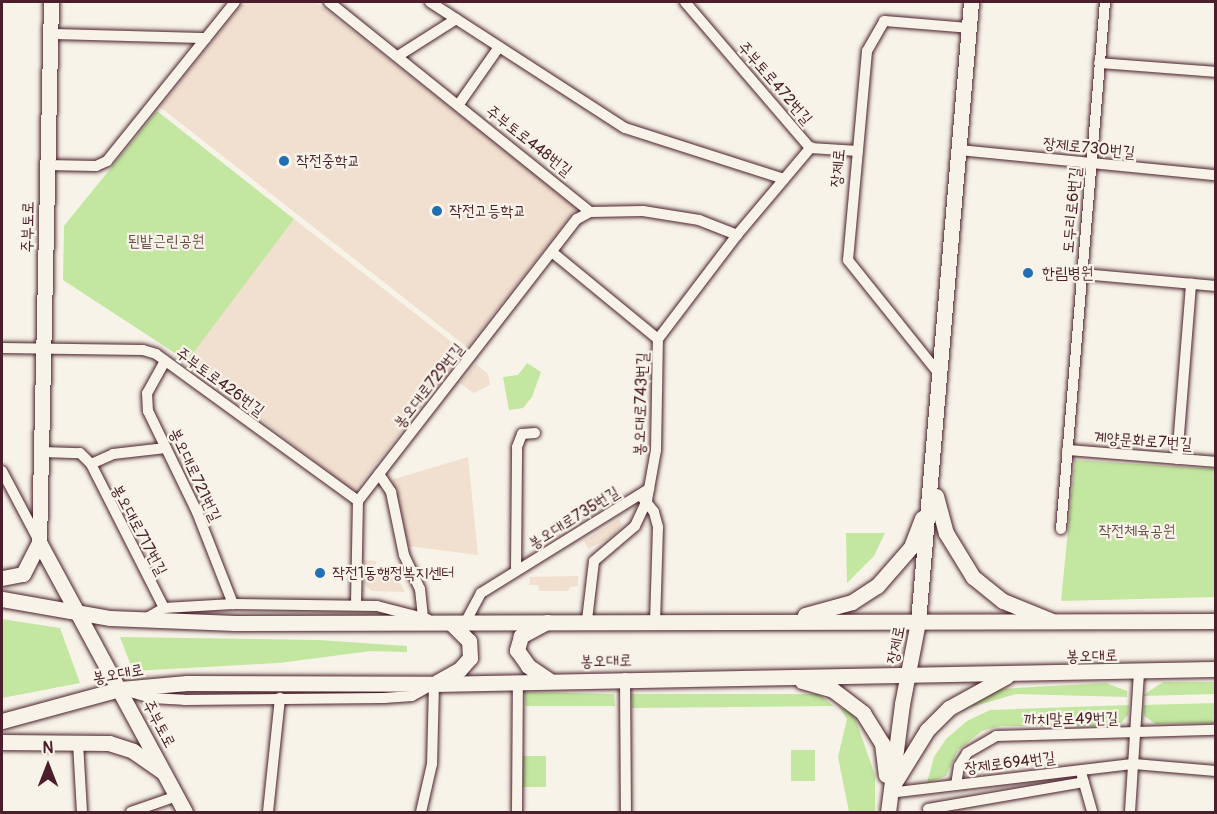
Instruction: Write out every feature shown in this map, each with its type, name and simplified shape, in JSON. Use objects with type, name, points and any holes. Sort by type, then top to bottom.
[{"type":"main road","name":"주부토로","points":[[51,2],[39,542],[75,613],[120,689],[186,813]]},
{"type":"main road","name":"장제로","points":[[888,813],[889,793],[918,622],[971,2]]},
{"type":"main road","points":[[932,467],[938,512],[956,553],[973,577],[1003,601],[1059,624]]},
{"type":"main road","points":[[775,621],[852,602],[877,586],[911,548],[930,498]]},
{"type":"main road","points":[[2,578],[23,574],[39,542]]},
{"type":"main road","name":"봉오대로","points":[[2,599],[75,613],[145,620],[587,620],[1059,624],[1215,621]]},
{"type":"main road","points":[[434,684],[460,669],[470,658],[469,641],[444,621]]},
{"type":"main road","points":[[549,680],[528,666],[517,651],[522,636],[550,621]]},
{"type":"main road","name":"봉오대로","points":[[2,721],[120,689],[248,681],[434,684],[625,678],[1139,673],[1215,669]]},
{"type":"main road","points":[[889,793],[927,730],[949,708],[1008,675]]},
{"type":"main road","points":[[787,676],[833,690],[863,713],[882,743],[889,793]]},
{"type":"main road","points":[[2,742],[109,743],[133,751],[164,772]]},
{"type":"street","points":[[47,165],[96,166],[107,161],[235,2]]},
{"type":"street","name":"주부토로448번길","points":[[329,2],[459,104],[590,212]]},
{"type":"street","points":[[430,2],[626,128],[784,179]]},
{"type":"street","name":"주부토로472번길","points":[[685,2],[811,147],[858,151]]},
{"type":"street","name":"도두리로6번길","points":[[1061,529],[1105,2]]},
{"type":"street","points":[[398,56],[456,19]]},
{"type":"street","name":"장제로","points":[[940,375],[848,260],[867,51],[884,21],[969,28]]},
{"type":"street","points":[[50,34],[206,38]]},
{"type":"street","points":[[459,104],[499,47]]},
{"type":"street","points":[[1100,63],[1215,72]]},
{"type":"street","name":"봉오대로743번길","points":[[587,620],[594,561],[635,526],[645,495],[656,450],[658,339],[737,235],[811,147]]},
{"type":"street","name":"장제로730번길","points":[[959,150],[1215,176]]},
{"type":"street","points":[[590,212],[643,211],[699,220],[737,235]]},
{"type":"street","name":"봉오대로729번길","points":[[358,501],[577,219],[590,212]]},
{"type":"street","points":[[552,252],[658,339]]},
{"type":"street","points":[[1082,274],[1215,286]]},
{"type":"street","points":[[1177,459],[1191,284]]},
{"type":"street","name":"주부토로426번길","points":[[2,348],[143,350],[165,361],[358,501]]},
{"type":"street","name":"봉오대로721번길","points":[[165,361],[147,393],[148,411],[197,512],[233,604]]},
{"type":"street","name":"봉오대로735번길","points":[[516,572],[517,447],[522,434],[535,432]]},
{"type":"street","points":[[42,452],[80,453],[91,464],[113,454],[166,448]]},
{"type":"street","name":"계양문화로7번길","points":[[1067,450],[1215,462]]},
{"type":"street","name":"봉오대로717번길","points":[[91,464],[164,608]]},
{"type":"street","points":[[2,471],[39,542]]},
{"type":"street","points":[[379,474],[391,492],[404,555],[420,589],[444,621]]},
{"type":"street","points":[[645,495],[658,526],[655,621]]},
{"type":"street","name":"봉오대로735번길","points":[[444,621],[481,593],[645,495]]},
{"type":"street","points":[[356,604],[358,501]]},
{"type":"street","points":[[145,620],[164,608],[233,604],[356,604],[444,621]]},
{"type":"street","points":[[1130,813],[1139,673]]},
{"type":"street","points":[[625,678],[626,813]]},
{"type":"street","points":[[517,813],[518,681]]},
{"type":"street","points":[[120,689],[151,698],[412,696],[434,684]]},
{"type":"street","points":[[421,813],[432,764],[434,684]]},
{"type":"street","points":[[267,813],[280,698]]},
{"type":"street","name":"까치말로49번길","points":[[956,785],[959,766],[967,753],[996,736],[1215,730]]},
{"type":"street","points":[[78,743],[82,813]]},
{"type":"street","name":"장제로694번길","points":[[889,793],[1134,764],[1215,771]]},
{"type":"street","points":[[1080,770],[1092,813]]},
{"type":"street","points":[[928,809],[1084,782]]},
{"type":"street","points":[[131,813],[177,796]]},
{"type":"shaded area","points":[[244,2],[315,2],[578,207],[467,347],[160,107]]},
{"type":"shaded area","points":[[294,219],[463,351],[354,492],[184,359]]},
{"type":"shaded area","points":[[476,364],[488,374],[490,385],[473,393],[460,383]]},
{"type":"shaded area","points":[[468,457],[478,555],[408,546],[391,480]]},
{"type":"shaded area","points":[[619,519],[622,524],[615,535],[588,549],[584,541]]},
{"type":"shaded area","points":[[364,560],[376,561],[376,567],[392,567],[405,592],[372,591],[364,584]]},
{"type":"shaded area","points":[[578,576],[578,586],[570,587],[568,591],[539,591],[538,585],[529,585],[530,577]]},
{"type":"green space","name":"된밭근린공원","points":[[157,111],[294,219],[187,361],[63,280],[64,226]]},
{"type":"green space","points":[[527,363],[541,372],[532,397],[523,408],[509,410],[503,377],[518,375]]},
{"type":"green space","name":"작전체육공원","points":[[1075,460],[1215,469],[1215,597],[1061,601]]},
{"type":"green space","points":[[846,533],[885,533],[874,556],[847,583]]},
{"type":"green space","points":[[2,619],[60,628],[80,683],[2,698]]},
{"type":"green space","points":[[120,637],[319,640],[407,646],[407,652],[371,651],[279,663],[133,671]]},
{"type":"green space","points":[[1163,682],[1215,682],[1215,694],[1142,696]]},
{"type":"green space","points":[[1106,683],[1127,691],[1127,697],[1016,694],[958,711],[999,689]]},
{"type":"green space","points":[[525,692],[614,694],[615,706],[526,706]]},
{"type":"green space","points":[[631,694],[818,694],[834,706],[632,708]]},
{"type":"green space","points":[[1215,703],[1215,723],[1156,724],[1144,716],[1144,705]]},
{"type":"green space","points":[[1129,705],[1128,715],[1118,726],[1000,726],[982,731],[958,750],[946,776],[927,783],[934,757],[946,739],[967,721],[990,710]]},
{"type":"green space","points":[[838,706],[854,715],[875,775],[875,812],[849,812],[838,757],[847,719]]},
{"type":"green space","points":[[791,750],[815,750],[815,781],[791,781]]},
{"type":"green space","points":[[522,756],[546,756],[546,787],[522,787]]},
{"type":"place","name":"작전중학교","points":[[284,161]]},
{"type":"place","name":"작전고등학교","points":[[437,211]]},
{"type":"place","name":"한림병원","points":[[1028,273]]},
{"type":"place","name":"작전1동행정복지센터","points":[[320,573]]}]
